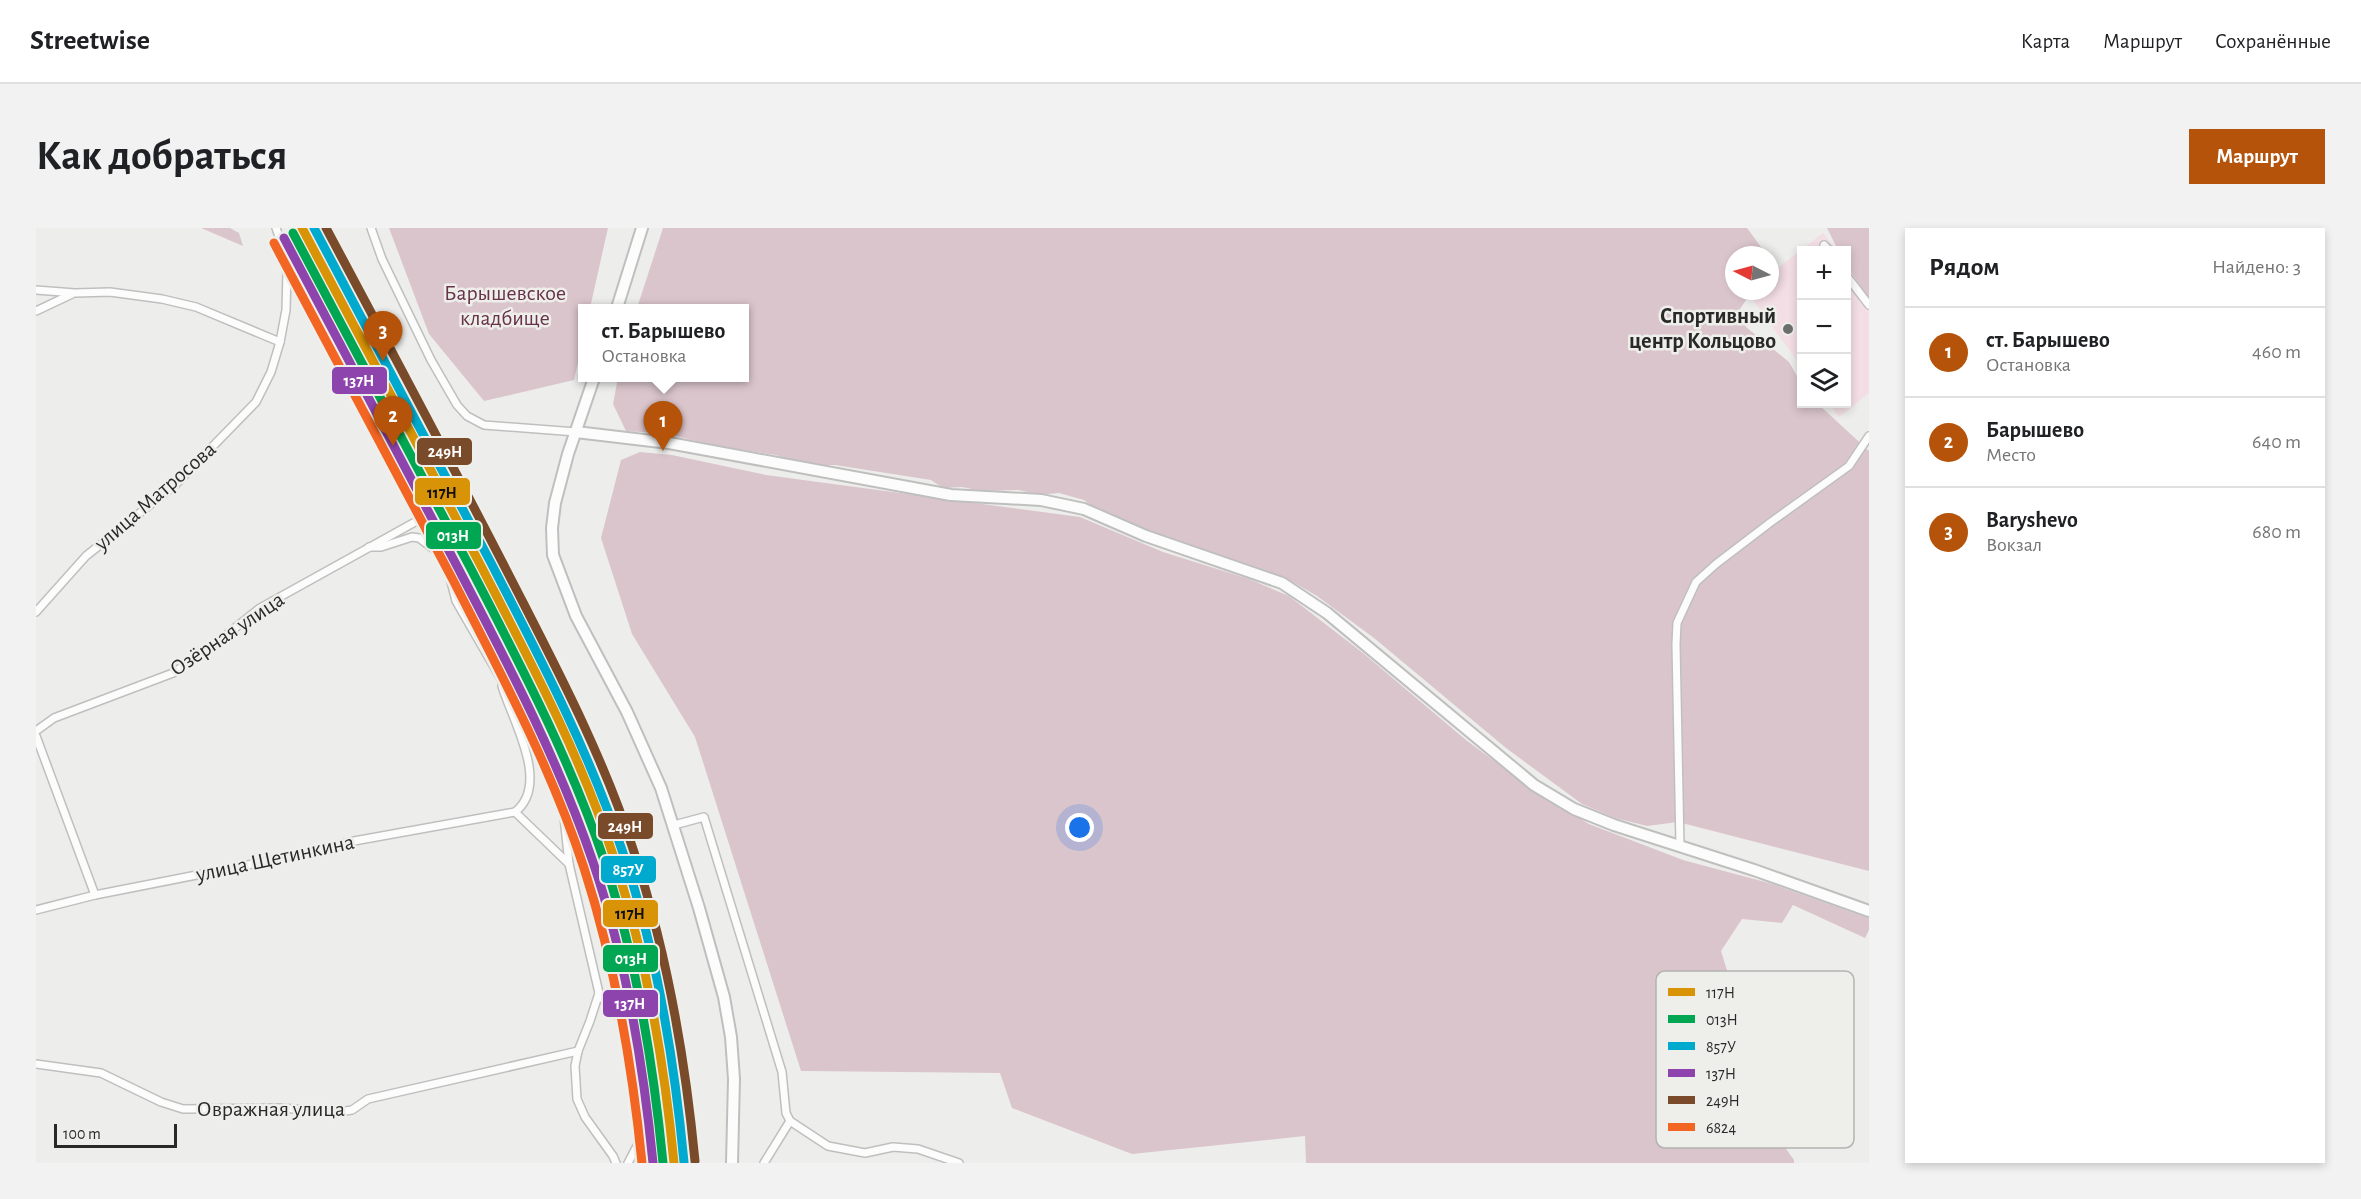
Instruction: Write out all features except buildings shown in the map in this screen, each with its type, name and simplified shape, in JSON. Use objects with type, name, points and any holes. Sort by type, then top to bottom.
[{"type":"main road","points":[[618,304],[642,228]]},
{"type":"main road","points":[[593,382],[568,454],[555,503],[552,528],[553,555],[576,616],[627,712],[661,788],[674,825],[724,998],[734,1079],[732,1163]]},
{"type":"main road","points":[[576,432],[669,443],[951,495],[1041,500],[1084,509],[1146,536],[1282,583],[1327,613],[1534,785],[1574,809],[1614,825],[1869,911]]},
{"type":"street","name":"улица Матросова","points":[[36,612],[86,556],[176,484],[256,402],[271,372],[286,310],[286,273],[276,228]]},
{"type":"street","points":[[371,228],[382,259],[431,360],[457,405],[467,416],[484,425],[576,432]]},
{"type":"street","points":[[1851,282],[1869,305]]},
{"type":"street","points":[[36,290],[75,293],[110,292],[196,307],[280,342]]},
{"type":"street","points":[[36,311],[75,293]]},
{"type":"street","points":[[1680,846],[1676,644],[1677,623],[1685,603],[1696,582],[1716,564],[1849,466],[1869,436]]},
{"type":"street","name":"Озёрная улица","points":[[36,731],[54,718],[173,673],[205,652],[260,608],[444,506]]},
{"type":"street","points":[[369,547],[381,547],[412,537],[419,538],[435,550],[447,566],[456,601],[513,698],[557,788],[564,817],[569,864],[599,993],[609,1008],[623,1021],[629,1038],[630,1070],[643,1122],[639,1142],[628,1163]]},
{"type":"street","points":[[500,679],[528,753],[529,778],[526,795],[523,805],[514,812],[569,864]]},
{"type":"street","points":[[36,736],[95,895]]},
{"type":"street","name":"улица Щетинкина","points":[[36,910],[95,895],[514,812]]},
{"type":"street","points":[[674,825],[704,817],[782,1072],[786,1113],[790,1122],[828,1146],[865,1153],[893,1147],[918,1149],[959,1163]]},
{"type":"street","points":[[599,993],[578,1051],[575,1066],[577,1100],[585,1117],[616,1163]]},
{"type":"street","name":"Овражная улица","points":[[36,1064],[101,1073],[162,1102],[183,1109],[280,1108],[339,1112],[352,1110],[368,1099],[578,1051]]},
{"type":"street","points":[[764,1163],[790,1122]]},
{"type":"shaded area","name":"Спортивный центр Кольцово","points":[[1823,233],[1834,246],[1806,246]]},
{"type":"shaded area","name":"Спортивный центр Кольцово","points":[[1797,253],[1797,361],[1753,300],[1779,300],[1779,267]]},
{"type":"shaded area","points":[[1851,268],[1869,291],[1869,393],[1851,407]]},
{"type":"shaded area","points":[[1832,408],[1850,408],[1839,417]]},
{"type":"green space","points":[[201,228],[230,228],[239,233],[243,246]]},
{"type":"green space","name":"Барышевское кладбище","points":[[389,228],[608,228],[591,304],[578,304],[578,362],[574,380],[484,401],[429,334]]},
{"type":"green space","points":[[663,228],[1747,228],[1760,246],[1725,246],[1725,300],[1746,300],[1740,309],[1746,327],[1789,362],[1797,376],[1797,408],[1822,408],[1869,451],[1869,871],[1678,822],[1647,826],[1615,818],[1582,804],[1506,748],[1374,638],[1317,596],[1284,577],[1165,537],[1097,510],[1084,500],[1059,493],[1039,495],[1019,490],[982,491],[962,487],[943,488],[931,480],[835,465],[803,465],[776,455],[716,446],[667,434],[626,431],[613,404],[617,382],[749,382],[749,304],[638,304]]},
{"type":"green space","points":[[1827,228],[1869,228],[1869,299],[1851,272],[1851,246],[1836,246]]},
{"type":"green space","points":[[640,452],[672,455],[766,475],[1080,517],[1163,552],[1249,579],[1289,596],[1363,653],[1466,740],[1528,786],[1589,824],[1683,860],[1769,883],[1869,918],[1869,930],[1865,938],[1793,905],[1782,923],[1742,919],[1721,951],[1727,971],[1656,971],[1656,1148],[1785,1148],[1794,1163],[1306,1163],[1305,1136],[1132,1154],[1012,1108],[1000,1073],[801,1071],[695,737],[632,634],[601,538],[621,460]]},
{"type":"transit line","name":"117Н","points":[[302,228],[518,637],[554,709],[601,820],[625,895],[644,971],[665,1085],[674,1163]]},
{"type":"transit line","name":"857У","points":[[314,228],[527,632],[579,741],[610,815],[635,891],[655,967],[675,1083],[684,1162]]},
{"type":"transit line","name":"249Н","points":[[326,228],[530,616],[579,715],[609,783],[646,890],[665,966],[680,1044],[695,1161]]},
{"type":"transit line","name":"013Н","points":[[293,233],[508,640],[560,749],[591,822],[615,897],[634,972],[654,1086],[663,1163]]},
{"type":"transit line","name":"137Н","points":[[284,238],[495,640],[564,786],[605,899],[624,973],[644,1087],[653,1163]]},
{"type":"transit line","name":"6824","points":[[274,243],[489,650],[541,757],[571,830],[595,904],[621,1014],[642,1163]]},
{"type":"place","name":"Спортивный центр Кольцово","points":[[1788,329]]},
{"type":"place","name":"Baryshevo","points":[[383,361]]},
{"type":"place","name":"Барышево","points":[[393,446]]},
{"type":"place","name":"ст. Барышево","points":[[663,451]]}]
